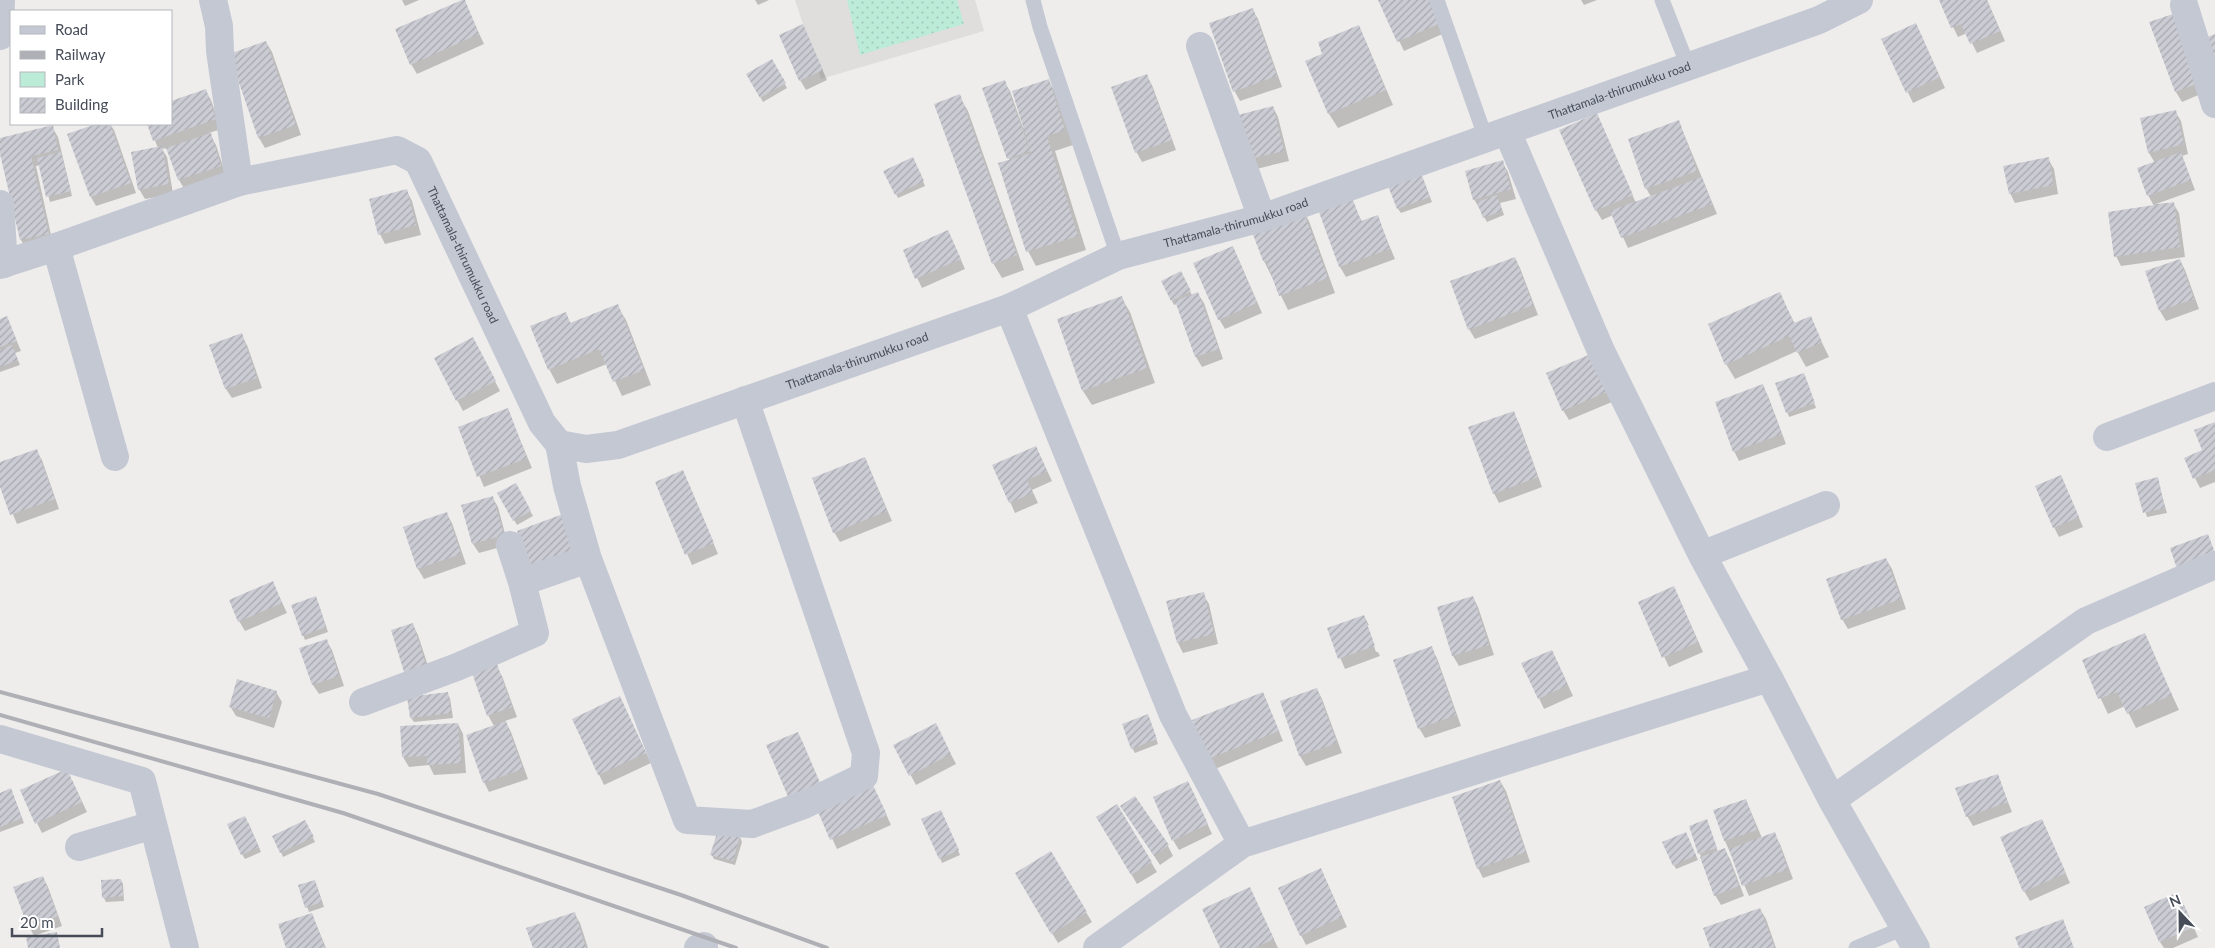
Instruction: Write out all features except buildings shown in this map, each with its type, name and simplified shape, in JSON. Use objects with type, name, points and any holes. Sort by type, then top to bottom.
[{"type":"street","points":[[0,36],[2,0]]},
{"type":"street","points":[[213,0],[219,26],[220,51],[239,182]]},
{"type":"street","name":"Thattamala-thirumukku road","points":[[2,264],[56,248],[239,182],[397,150],[418,161],[542,423],[559,444],[586,449],[618,445],[1009,308],[1118,256],[1262,218],[1819,20],[1859,0]]},
{"type":"street","points":[[2184,5],[2215,104]]},
{"type":"street","points":[[1200,46],[1262,218]]},
{"type":"street","points":[[1497,135],[1702,555],[1769,678],[1832,800],[1911,938]]},
{"type":"street","points":[[0,204],[2,264]]},
{"type":"street","points":[[56,248],[115,457]]},
{"type":"street","points":[[1009,308],[1173,715],[1242,844]]},
{"type":"street","points":[[2107,437],[2215,396]]},
{"type":"street","points":[[559,444],[567,486],[588,558],[687,820],[752,824],[806,804],[864,776],[866,753],[745,400]]},
{"type":"street","points":[[1702,555],[1826,505]]},
{"type":"street","points":[[363,702],[457,667],[536,632],[510,545]]},
{"type":"street","points":[[522,582],[588,558]]},
{"type":"street","points":[[1832,800],[2086,621],[2215,565]]},
{"type":"street","points":[[1097,948],[1242,844],[1769,678]]},
{"type":"street","points":[[0,739],[142,782],[185,948]]},
{"type":"street","points":[[79,847],[153,825]]},
{"type":"lane","points":[[1033,0],[1040,26],[1118,256]]},
{"type":"lane","points":[[1437,0],[1497,135]]},
{"type":"lane","points":[[1662,0],[1688,66]]},
{"type":"lane","points":[[1856,948],[1911,938]]},
{"type":"shaded area","points":[[795,0],[975,0],[984,31],[821,79]]},
{"type":"green space","points":[[847,0],[957,0],[964,24],[860,55]]},
{"type":"railway","points":[[0,692],[378,794],[681,895],[827,948]]},
{"type":"railway","points":[[0,715],[343,813],[736,948]]}]
